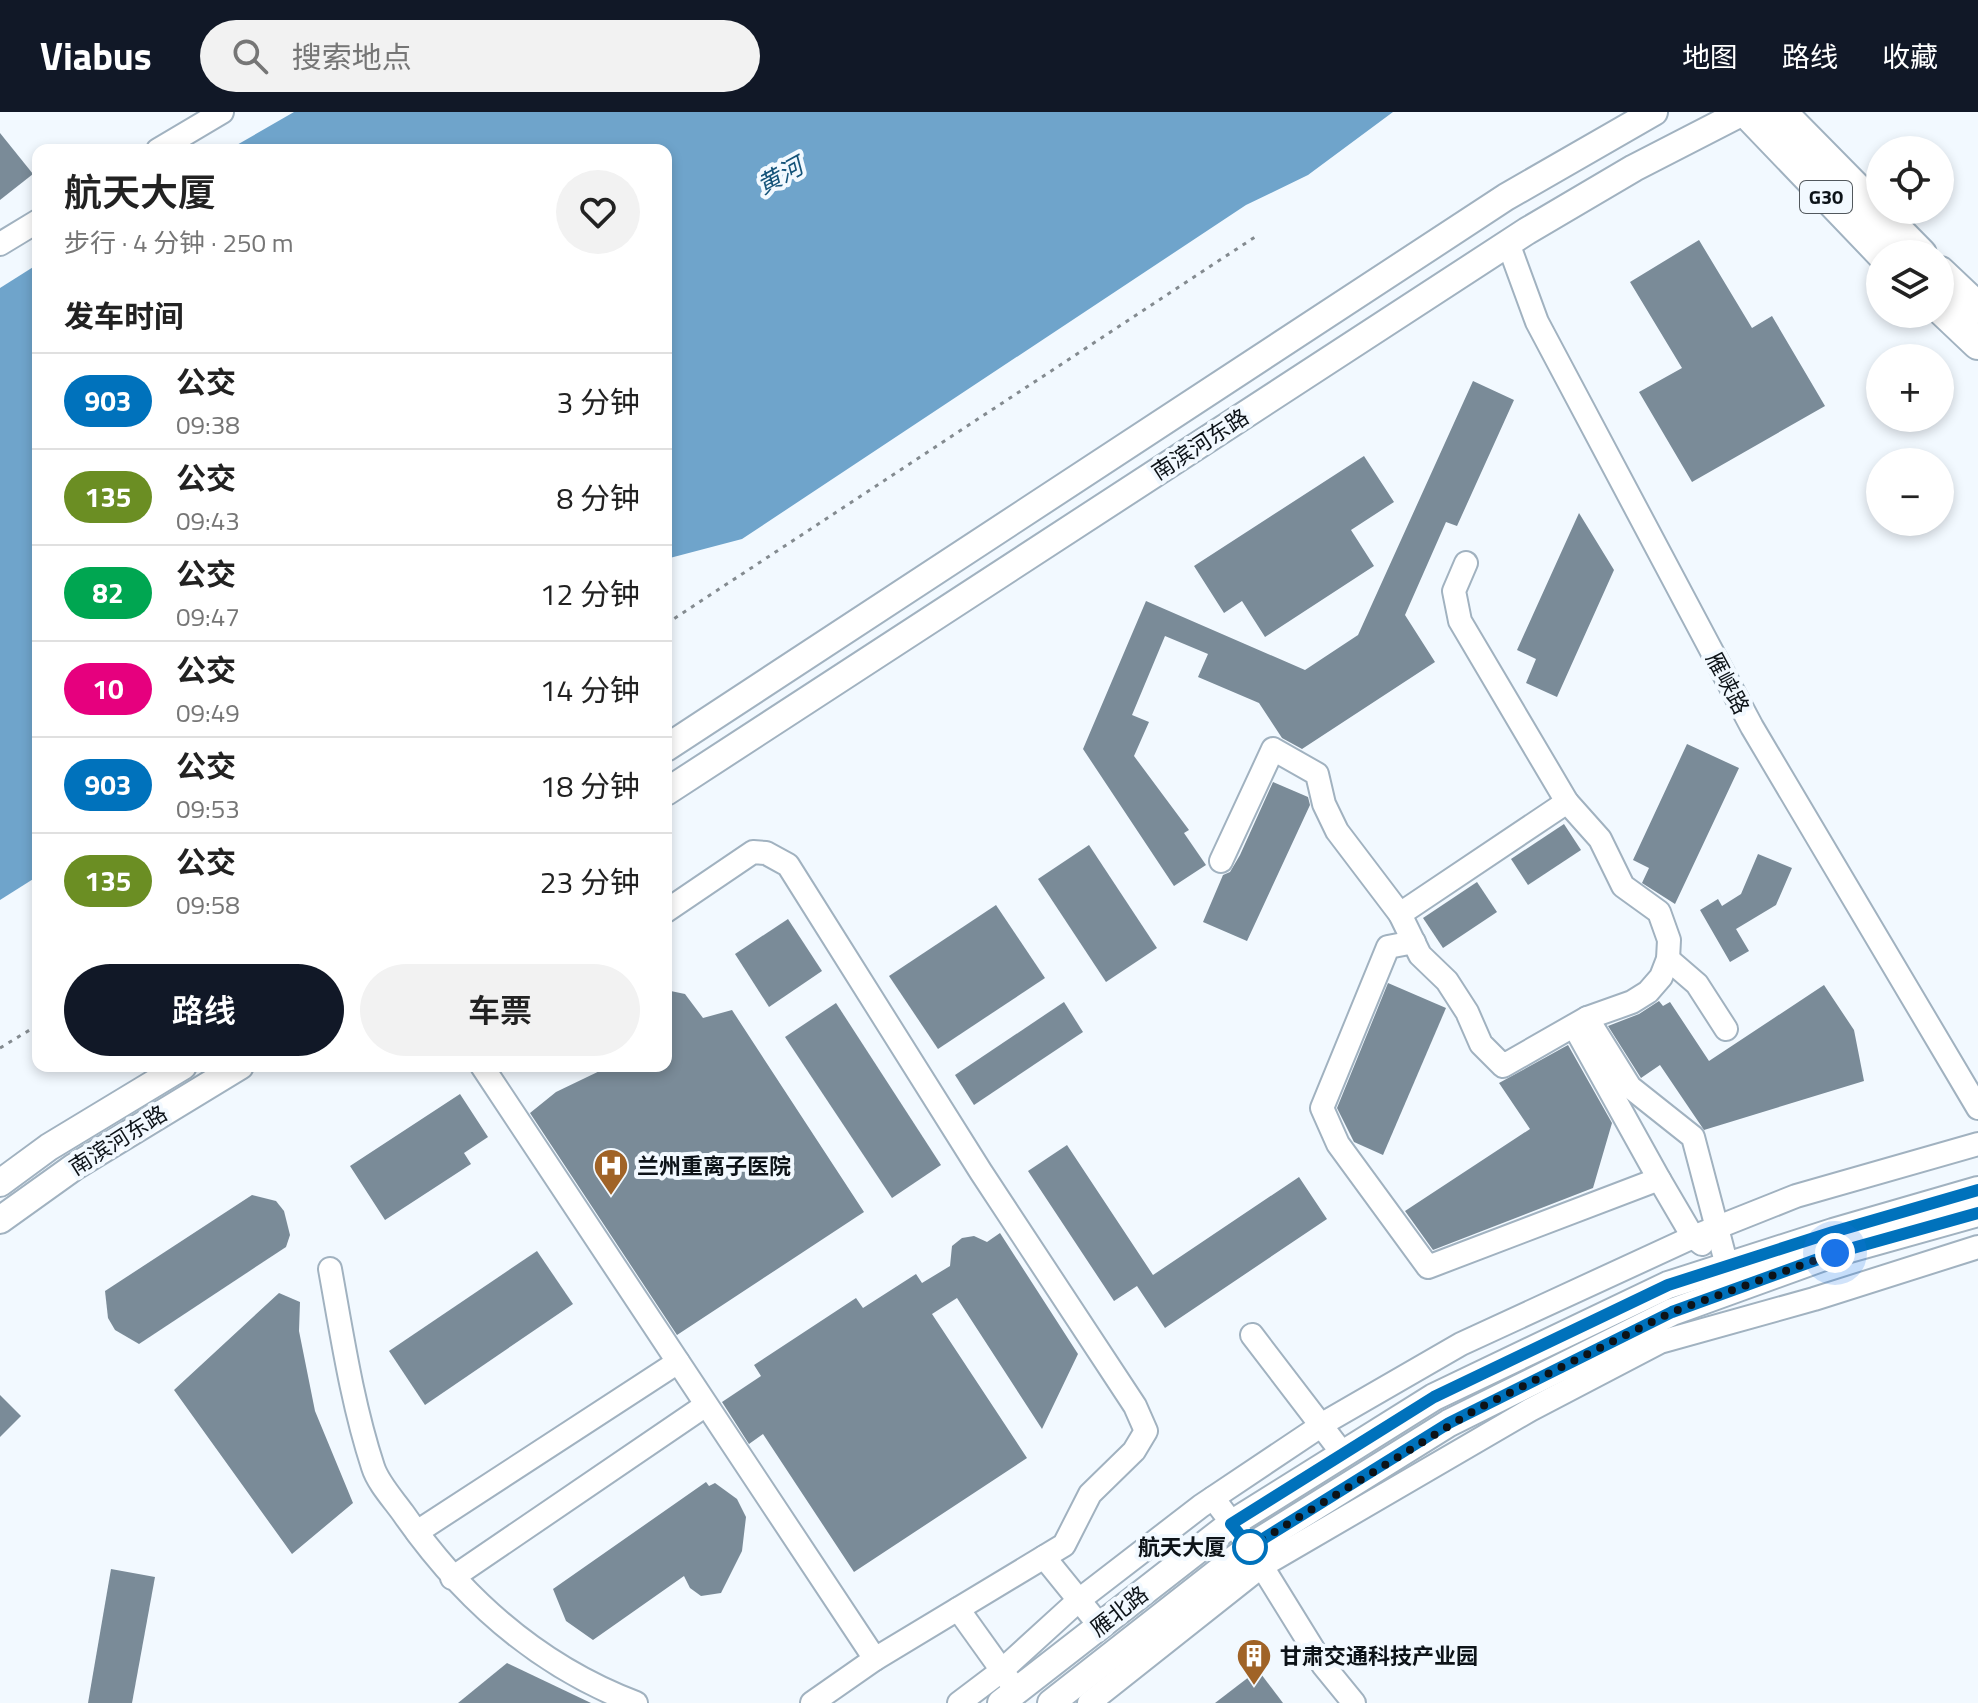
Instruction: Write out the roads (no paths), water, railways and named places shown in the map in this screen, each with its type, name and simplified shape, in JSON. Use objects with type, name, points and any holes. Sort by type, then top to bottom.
[{"type":"highway","name":"G30","points":[[1744,112],[1784,128],[1906,240]]},
{"type":"highway","name":"G30","points":[[1784,128],[1871,240]]},
{"type":"highway","points":[[1954,285],[1978,308]]},
{"type":"highway","points":[[1954,321],[1978,344]]},
{"type":"main road","name":"南滨河东路","points":[[672,744],[1454,231],[1560,164],[1654,112]]},
{"type":"main road","name":"南滨河东路","points":[[672,788],[1508,243],[1634,168],[1744,112]]},
{"type":"main road","points":[[1454,231],[1475,265]]},
{"type":"main road","name":"南滨河东路","points":[[0,1183],[49,1147],[173,1072]]},
{"type":"main road","name":"南滨河东路","points":[[0,1220],[74,1167],[230,1072]]},
{"type":"main road","name":"雁北路","points":[[1006,1688],[1100,1626],[1231,1524],[1434,1397],[1668,1285],[1978,1190]]},
{"type":"main road","name":"雁北路","points":[[1051,1703],[1449,1423],[1672,1312],[1835,1253],[1978,1213]]},
{"type":"street","points":[[168,144],[222,112]]},
{"type":"street","points":[[0,244],[32,225]]},
{"type":"street","name":"雁峡路","points":[[1508,243],[1537,322],[1752,727],[1978,1108]]},
{"type":"street","points":[[1221,861],[1273,749],[1317,774],[1324,804],[1337,831],[1400,914],[1420,955],[1447,981],[1467,1012],[1481,1044],[1503,1066],[1581,1022],[1632,1002],[1648,992],[1661,977],[1668,959],[1669,940],[1659,912],[1623,886],[1600,839],[1567,802],[1460,621],[1454,591],[1466,563]]},
{"type":"street","points":[[1400,914],[1567,802]]},
{"type":"street","points":[[672,907],[753,852],[766,853],[788,865],[981,1172],[1135,1406],[1146,1431],[1134,1451],[1090,1494],[1064,1545],[875,1659],[812,1703]]},
{"type":"street","points":[[1414,942],[1388,947],[1322,1108],[1338,1144],[1428,1267],[1659,1179]]},
{"type":"street","points":[[1668,959],[1697,984],[1726,1029]]},
{"type":"street","points":[[1581,1022],[1659,1179],[1693,1237],[1727,1266]]},
{"type":"street","points":[[1581,1022],[1630,1087],[1693,1137],[1727,1266]]},
{"type":"street","points":[[486,1072],[875,1659]]},
{"type":"street","points":[[959,1703],[1006,1688],[1079,1600],[1213,1498],[1320,1426],[1461,1344],[1693,1237],[1796,1196],[1978,1144]]},
{"type":"street","points":[[1089,1703],[1256,1557],[1660,1342],[1814,1299],[1978,1247]]},
{"type":"street","points":[[330,1269],[354,1397],[374,1471],[417,1532],[477,1605],[535,1651],[636,1703]]},
{"type":"street","points":[[1252,1335],[1343,1454]]},
{"type":"street","points":[[417,1532],[678,1362]]},
{"type":"street","points":[[452,1578],[706,1405]]},
{"type":"street","points":[[1213,1498],[1256,1557],[1323,1665],[1354,1703]]},
{"type":"street","points":[[1044,1557],[1100,1626]]},
{"type":"street","points":[[958,1609],[1006,1688]]},
{"type":"water","name":"黄河","points":[[294,112],[1393,112],[1308,175],[1246,205],[742,539],[672,557],[672,144],[238,144]]},
{"type":"water","points":[[32,268],[32,880],[0,900],[0,288]]},
{"type":"place","name":"兰州重离子医院","points":[[611,1197]]},
{"type":"place","name":"航天大厦","points":[[1250,1547]]},
{"type":"place","name":"甘肃交通科技产业园","points":[[1254,1687]]}]
